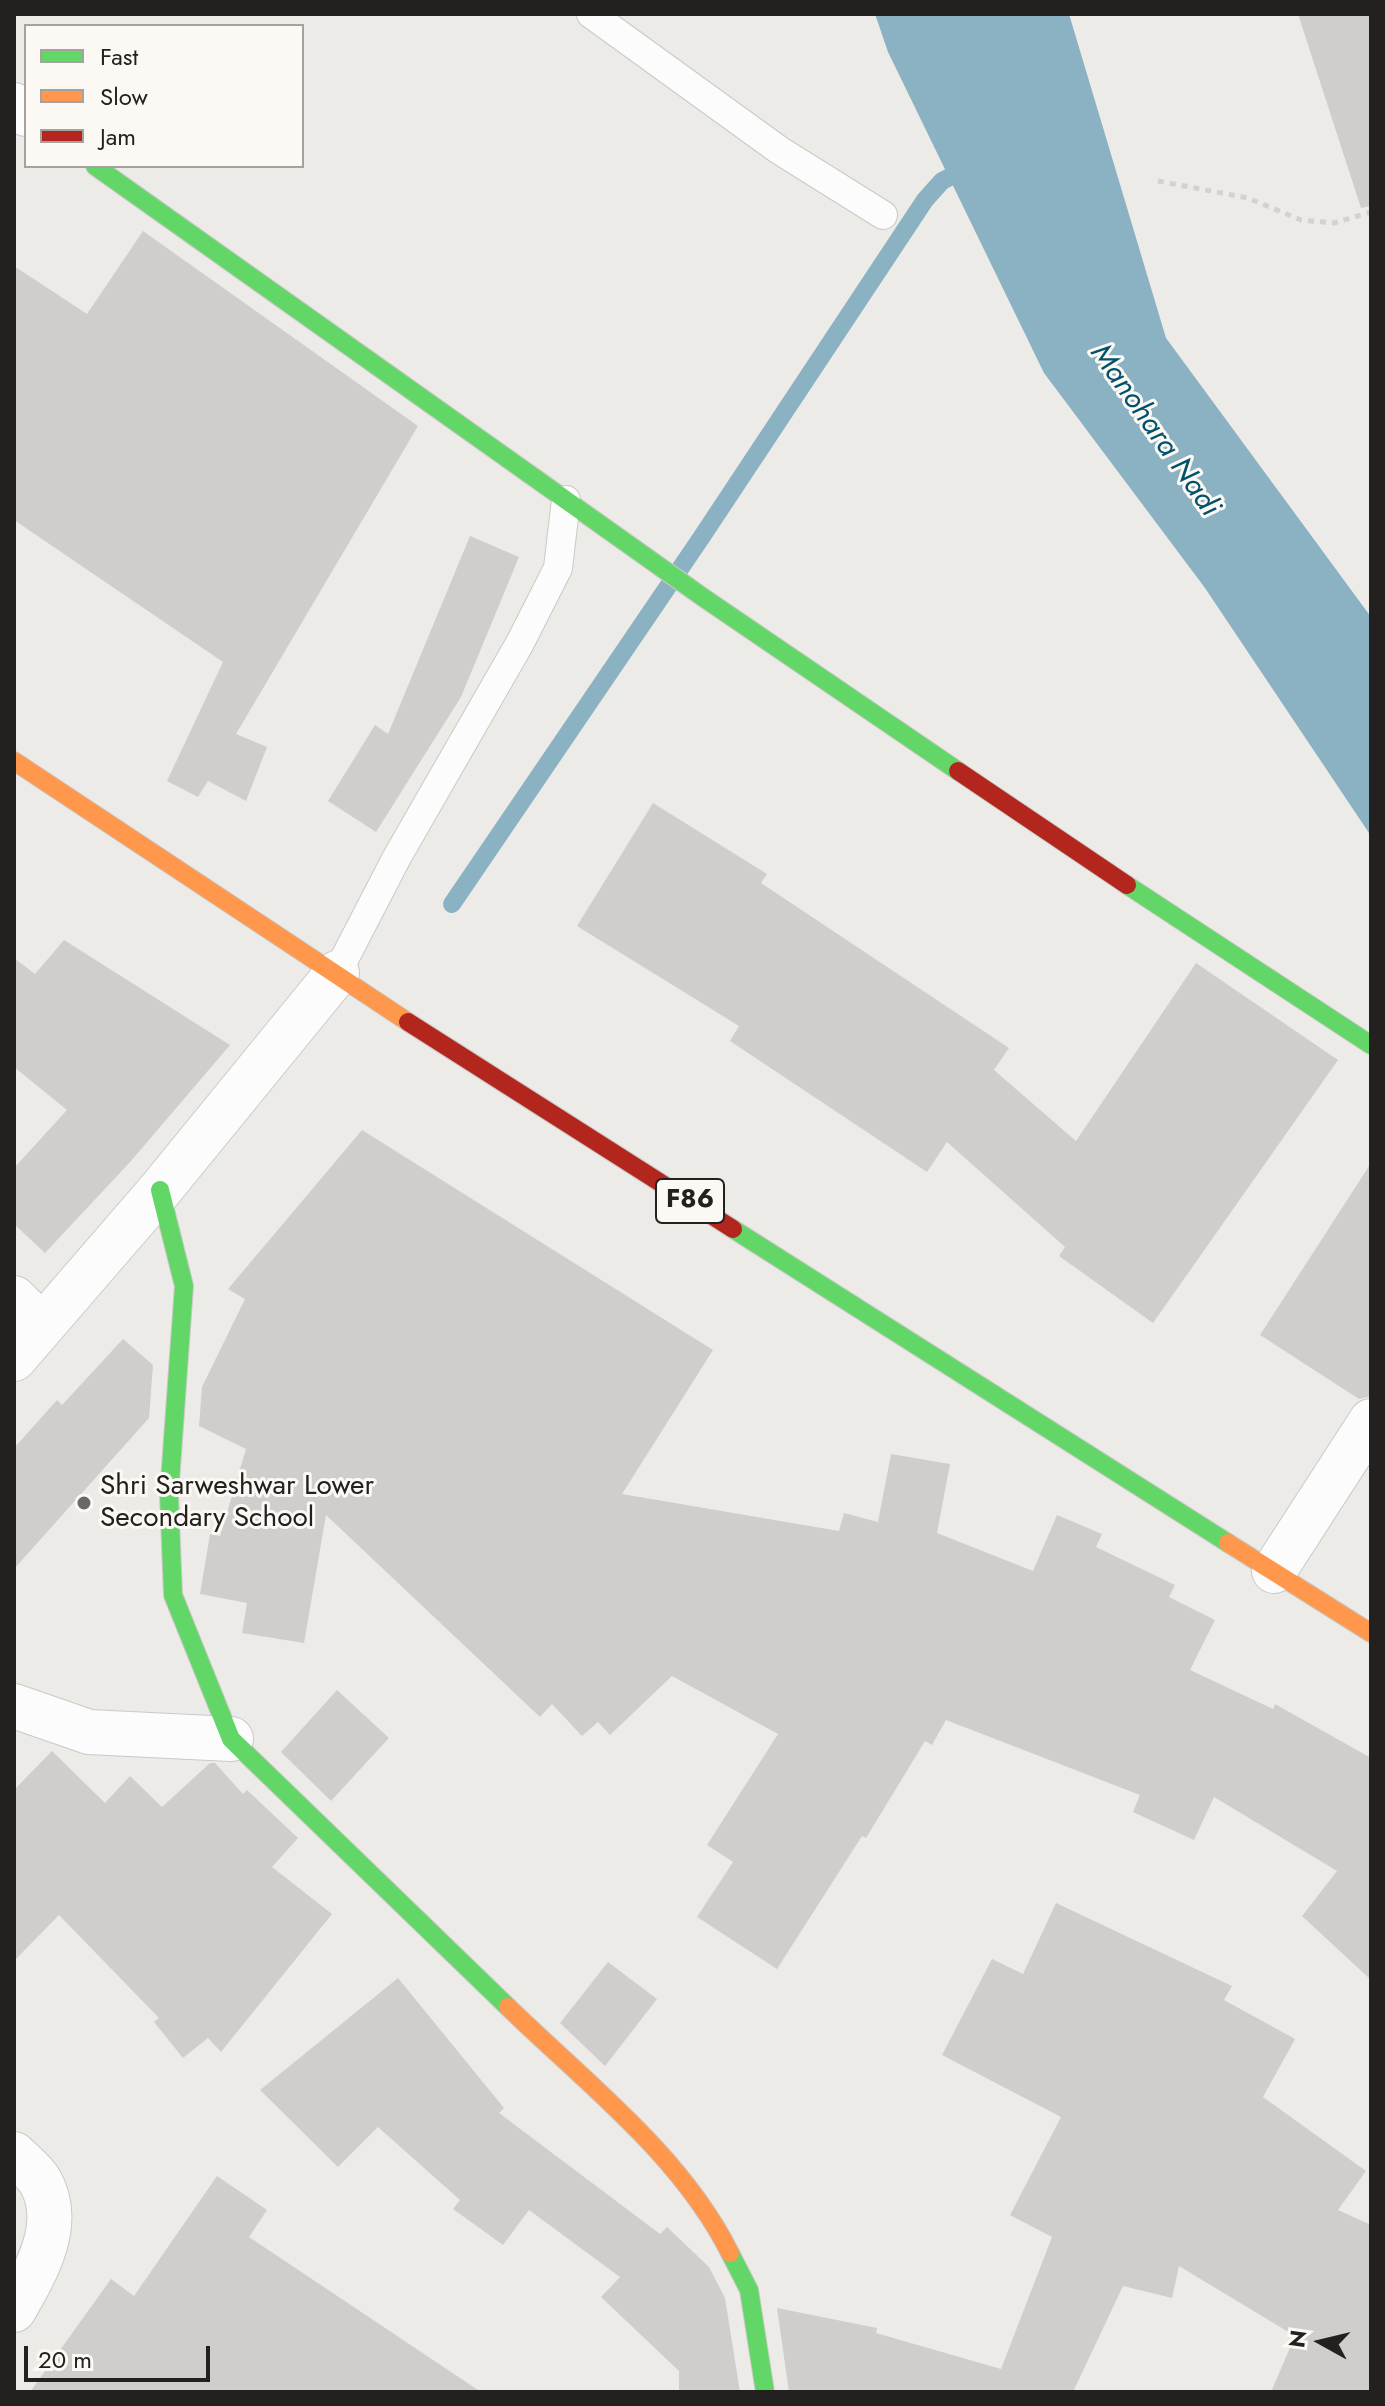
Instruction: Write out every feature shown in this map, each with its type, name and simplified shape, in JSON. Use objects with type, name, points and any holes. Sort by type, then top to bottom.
[{"type":"street","points":[[98,168],[704,598],[1082,856],[1371,1045]]},
{"type":"street","name":"F86","points":[[14,761],[497,1079],[1371,1633]]},
{"type":"street","points":[[14,1359],[28,1312],[160,1190],[337,973]]},
{"type":"street","points":[[160,1190],[184,1286],[169,1495],[173,1595],[231,1739],[667,2161],[716,2225],[749,2290],[765,2392]]},
{"type":"street","points":[[1274,1571],[1371,1421]]},
{"type":"street","points":[[14,1706],[89,1732],[231,1739]]},
{"type":"street","points":[[14,2154],[40,2182],[51,2218],[39,2267],[14,2310]]},
{"type":"lane","points":[[591,14],[779,150],[883,215]]},
{"type":"lane","points":[[337,973],[397,857],[520,643],[558,568],[566,500]]},
{"type":"path","points":[[1158,181],[1248,198],[1301,220],[1334,223],[1371,212]]},
{"type":"water","name":"Manohara Nadi","points":[[875,14],[1069,14],[1166,338],[1371,617],[1371,836],[1205,588],[1044,373],[888,52]]},
{"type":"building","points":[[1298,14],[1371,14],[1371,206],[1361,208]]},
{"type":"building","points":[[143,231],[418,426],[236,734],[267,747],[246,801],[208,781],[198,797],[167,781],[223,662],[14,520],[14,266],[87,314]]},
{"type":"building","points":[[470,536],[519,557],[461,697],[376,832],[328,801],[375,725],[388,734]]},
{"type":"building","points":[[653,803],[767,874],[761,883],[1009,1048],[994,1070],[1076,1141],[1196,963],[1338,1060],[1153,1323],[1059,1256],[1065,1247],[947,1142],[927,1172],[730,1041],[739,1026],[577,926]]},
{"type":"building","points":[[64,940],[230,1045],[131,1161],[45,1253],[14,1224],[14,1168],[67,1110],[14,1067],[14,958],[35,974]]},
{"type":"building","points":[[362,1130],[713,1350],[622,1494],[839,1531],[844,1513],[878,1522],[891,1454],[950,1464],[937,1533],[1033,1571],[1057,1515],[1102,1534],[1096,1547],[1175,1585],[1169,1597],[1215,1620],[1190,1670],[1273,1709],[1275,1704],[1371,1758],[1371,1980],[1302,1916],[1337,1871],[1214,1797],[1194,1840],[1133,1812],[1140,1795],[946,1720],[932,1745],[925,1741],[866,1838],[862,1836],[777,1969],[697,1917],[733,1862],[707,1845],[778,1734],[672,1676],[610,1735],[598,1722],[582,1736],[552,1704],[540,1717],[326,1515],[304,1643],[242,1633],[247,1603],[200,1594],[210,1534],[220,1536],[246,1449],[199,1426],[202,1387],[245,1299],[228,1289]]},
{"type":"building","points":[[1371,1163],[1371,1396],[1359,1399],[1260,1335]]},
{"type":"building","points":[[123,1339],[153,1365],[149,1418],[14,1569],[14,1448],[57,1400],[62,1405]]},
{"type":"building","points":[[337,1690],[389,1738],[331,1801],[281,1752]]},
{"type":"building","points":[[52,1751],[105,1803],[130,1776],[162,1807],[210,1763],[215,1763],[243,1794],[247,1790],[298,1838],[272,1867],[332,1914],[221,2052],[208,2038],[183,2058],[154,2022],[159,2018],[59,1915],[14,1961],[14,1790]]},
{"type":"building","points":[[1056,1903],[1232,1986],[1224,2000],[1295,2039],[1263,2097],[1366,2171],[1338,2210],[1371,2225],[1371,2392],[1271,2392],[1295,2336],[1179,2266],[1172,2298],[1123,2286],[1073,2392],[789,2392],[777,2308],[877,2328],[876,2333],[1001,2369],[1052,2237],[1010,2215],[1061,2117],[942,2055],[992,1959],[1023,1974]]},
{"type":"building","points":[[608,1962],[657,1999],[605,2066],[560,2023]]},
{"type":"building","points":[[398,1978],[504,2108],[499,2113],[660,2234],[667,2227],[709,2267],[725,2298],[740,2392],[679,2392],[679,2371],[601,2297],[620,2277],[529,2210],[503,2245],[453,2209],[460,2200],[378,2127],[338,2167],[260,2090]]},
{"type":"building","points":[[217,2176],[267,2210],[249,2237],[481,2392],[30,2392],[111,2279],[134,2296]]},
{"type":"waterway","points":[[452,904],[701,538],[925,200],[942,181],[970,167]]},
{"type":"traffic: fast","points":[[98,168],[704,598],[958,771]]},
{"type":"traffic: fast","points":[[1127,885],[1371,1045]]},
{"type":"traffic: fast","points":[[160,1190],[184,1286],[169,1495],[173,1595],[231,1739],[508,2007]]},
{"type":"traffic: fast","points":[[733,1229],[1228,1543]]},
{"type":"traffic: fast","points":[[730,2253],[749,2290],[765,2392]]},
{"type":"traffic: slow","points":[[14,761],[408,1022]]},
{"type":"traffic: slow","points":[[1228,1543],[1371,1633]]},
{"type":"traffic: slow","points":[[508,2007],[600,2092],[659,2152],[710,2217],[730,2253]]},
{"type":"traffic: jam","points":[[958,771],[1127,885]]},
{"type":"traffic: jam","points":[[408,1022],[733,1229]]},
{"type":"place","name":"Shri Sarweshwar Lower Secondary School","points":[[84,1503]]}]
